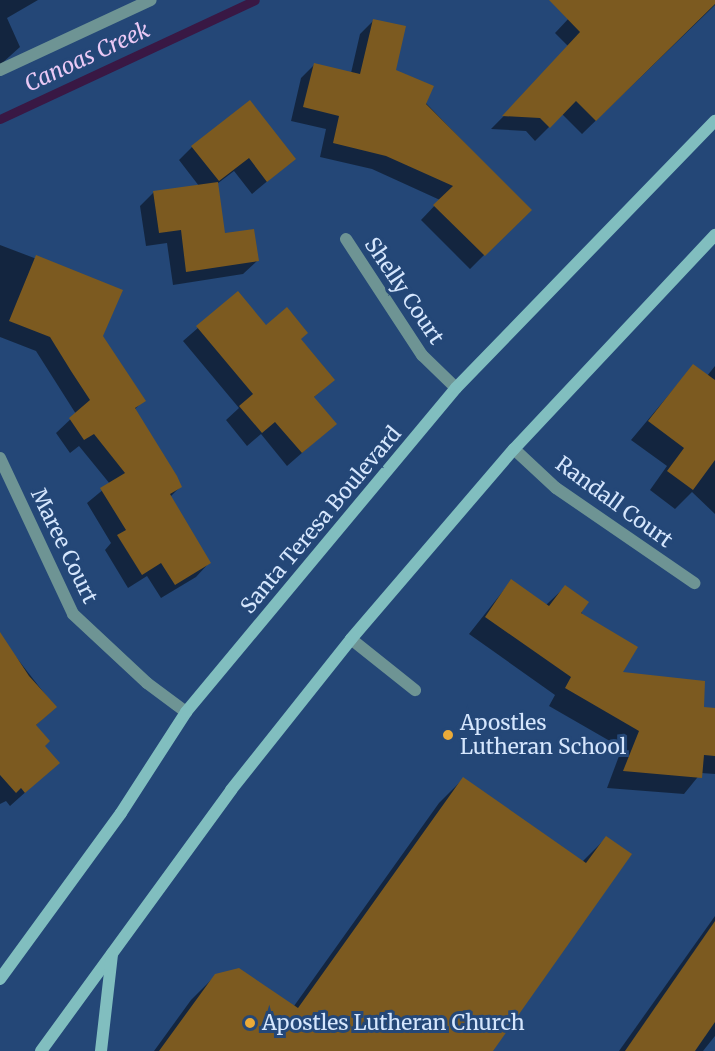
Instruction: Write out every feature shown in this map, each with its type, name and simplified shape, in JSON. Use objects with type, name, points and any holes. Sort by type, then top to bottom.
[{"type":"main road","name":"Santa Teresa Boulevard","points":[[0,979],[122,813],[186,712],[456,388],[715,121]]},
{"type":"main road","points":[[41,1051],[231,790],[351,639],[514,449],[643,307],[715,235]]},
{"type":"main road","points":[[101,1051],[112,951]]},
{"type":"street","points":[[0,70],[151,0]]},
{"type":"street","name":"Shelly Court","points":[[346,239],[422,356],[456,388]]},
{"type":"street","name":"Randall Court","points":[[514,449],[556,488],[694,583]]},
{"type":"street","name":"Maree Court","points":[[0,458],[73,614],[147,683],[186,712]]},
{"type":"street","points":[[351,639],[415,690]]},
{"type":"building","points":[[549,0],[715,0],[715,4],[596,121],[576,101],[550,128],[540,118],[502,116],[580,32]]},
{"type":"building","points":[[373,19],[406,26],[396,70],[434,86],[426,104],[532,210],[485,256],[433,205],[453,186],[386,156],[333,143],[339,116],[303,107],[314,63],[360,74]]},
{"type":"building","points":[[250,100],[296,159],[267,182],[249,158],[219,181],[191,146]]},
{"type":"building","points":[[218,182],[225,233],[254,229],[259,261],[186,272],[181,230],[159,233],[153,191]]},
{"type":"building","points":[[36,255],[123,290],[103,336],[146,401],[135,408],[177,476],[182,487],[170,494],[211,563],[175,585],[161,563],[142,575],[117,535],[126,530],[100,488],[125,473],[94,434],[84,440],[69,418],[90,400],[50,337],[9,321]]},
{"type":"building","points":[[238,291],[266,325],[287,307],[308,333],[301,339],[335,380],[314,397],[337,424],[302,453],[275,422],[262,433],[239,406],[253,394],[196,326]]},
{"type":"building","points":[[693,364],[715,380],[715,460],[693,490],[667,471],[684,448],[648,421]]},
{"type":"building","points":[[511,579],[549,606],[565,585],[589,602],[581,613],[638,647],[623,672],[705,681],[704,707],[715,708],[715,756],[704,755],[702,778],[623,771],[639,731],[565,688],[571,677],[485,617]]},
{"type":"building","points":[[0,632],[29,676],[57,707],[36,725],[50,741],[45,746],[60,763],[25,793],[21,788],[16,793],[0,775]]},
{"type":"building","points":[[463,777],[586,863],[606,836],[632,854],[493,1051],[159,1051],[215,974],[239,968],[298,1008]]},
{"type":"building","points":[[715,921],[715,1022],[695,1051],[625,1051]]},
{"type":"waterway","name":"Canoas Creek","points":[[0,119],[255,0]]},
{"type":"place","name":"Apostles Lutheran School","points":[[448,735]]},
{"type":"place","name":"Apostles Lutheran Church","points":[[250,1023]]}]
